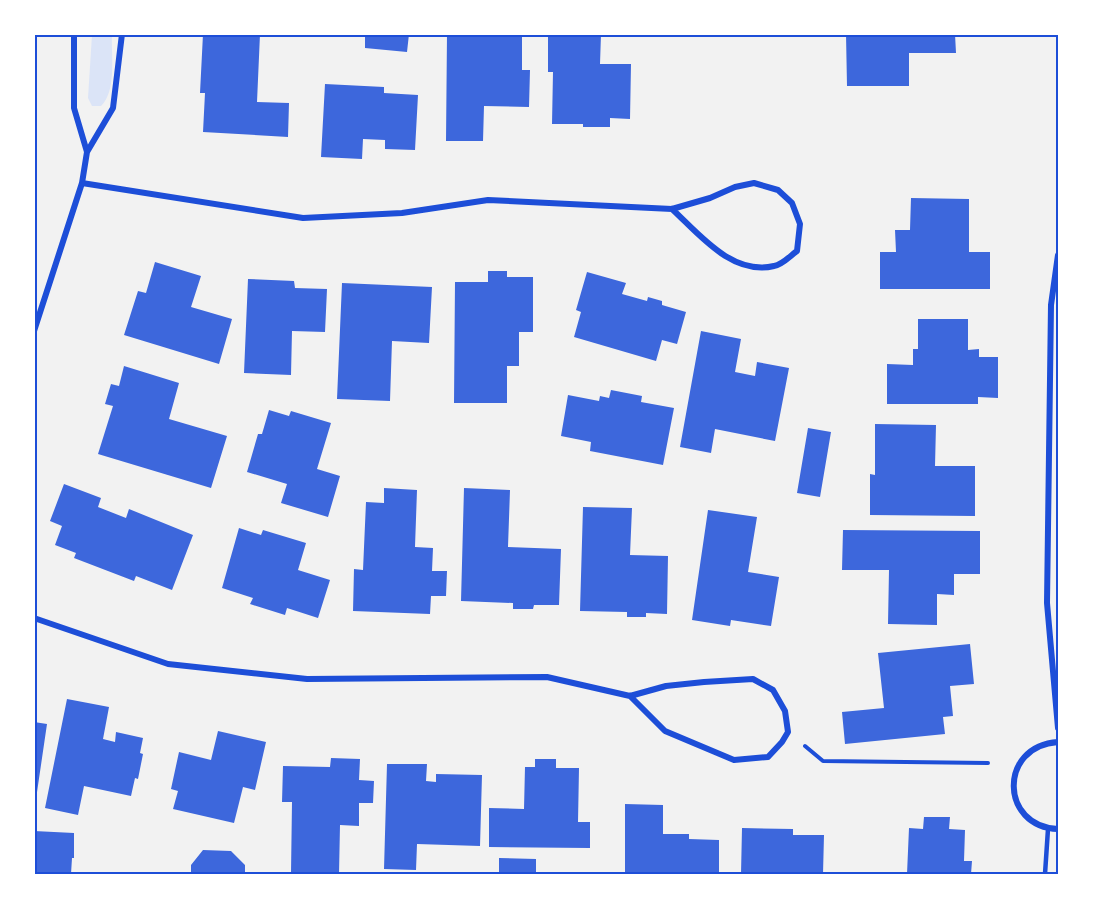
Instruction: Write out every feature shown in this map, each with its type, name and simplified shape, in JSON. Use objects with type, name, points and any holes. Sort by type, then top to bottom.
[{"type":"street","points":[[74,34],[74,108],[87,152]]},
{"type":"street","points":[[34,331],[82,183],[87,152],[113,108],[122,34]]},
{"type":"street","points":[[82,183],[303,218],[402,213],[488,200],[672,209],[711,198],[735,187],[754,183],[778,190],[792,203],[800,224],[797,251],[776,266],[752,268],[720,253],[672,209]]},
{"type":"street","points":[[1059,255],[1051,305],[1047,603],[1059,728]]},
{"type":"street","points":[[34,618],[168,664],[307,679],[547,677],[630,696],[666,686],[753,679],[773,690],[785,711],[788,732],[768,757],[734,760],[665,731],[630,696]]},
{"type":"street","points":[[1059,742],[1041,746],[1024,756],[1017,767],[1013,787],[1018,806],[1030,821],[1048,828],[1059,829]]},
{"type":"lane","points":[[1045,874],[1048,828]]},
{"type":"path","points":[[788,732],[823,761],[988,763]]},
{"type":"shaded area","points":[[92,35],[112,35],[111,82],[106,99],[101,106],[92,106],[88,98]]},
{"type":"building","points":[[203,34],[260,34],[257,102],[289,103],[288,137],[203,132],[205,93],[200,93]]},
{"type":"building","points":[[363,34],[409,34],[407,52],[365,48]]},
{"type":"building","points":[[447,34],[522,36],[522,70],[530,70],[529,107],[484,106],[483,141],[446,141]]},
{"type":"building","points":[[548,34],[601,34],[600,64],[631,64],[630,119],[610,118],[610,127],[552,124],[553,72],[548,72]]},
{"type":"building","points":[[846,34],[955,34],[956,53],[909,53],[909,86],[847,86]]},
{"type":"building","points":[[325,84],[384,87],[384,93],[418,95],[415,150],[385,149],[385,140],[363,139],[362,159],[321,157]]},
{"type":"building","points":[[911,198],[969,199],[969,252],[990,252],[990,289],[880,289],[880,252],[896,252],[895,230],[910,230]]},
{"type":"building","points":[[155,262],[201,276],[191,307],[232,319],[219,364],[124,335],[138,291],[146,293]]},
{"type":"building","points":[[488,271],[507,271],[507,277],[533,277],[533,332],[519,332],[519,366],[507,366],[507,403],[454,403],[455,282],[488,282]]},
{"type":"building","points":[[587,272],[626,283],[622,294],[647,301],[648,297],[662,301],[662,305],[686,312],[677,344],[662,340],[656,361],[574,337],[581,312],[576,310]]},
{"type":"building","points":[[248,279],[294,281],[295,288],[327,289],[325,332],[292,331],[291,375],[244,373]]},
{"type":"building","points":[[342,283],[432,287],[429,343],[392,341],[390,401],[337,399]]},
{"type":"building","points":[[918,319],[968,319],[968,350],[979,349],[979,357],[998,357],[998,398],[978,397],[978,404],[887,404],[887,364],[913,365],[913,349],[918,349]]},
{"type":"building","points":[[701,331],[741,339],[735,372],[755,376],[757,362],[789,368],[775,441],[715,429],[711,453],[680,447]]},
{"type":"building","points":[[124,366],[179,383],[169,419],[227,436],[211,488],[98,454],[113,406],[105,404],[111,384],[119,386]]},
{"type":"building","points":[[611,390],[642,396],[641,402],[674,408],[663,465],[590,451],[591,442],[561,436],[568,395],[599,401],[600,396],[609,398]]},
{"type":"building","points":[[269,410],[289,416],[291,411],[331,423],[317,469],[340,476],[328,517],[281,503],[287,484],[247,472],[258,434],[262,434]]},
{"type":"building","points":[[875,424],[936,425],[935,466],[975,466],[975,516],[870,515],[870,474],[875,475]]},
{"type":"building","points":[[808,428],[831,432],[820,497],[797,493]]},
{"type":"building","points":[[64,484],[101,498],[98,507],[126,518],[129,509],[193,535],[172,590],[136,576],[134,581],[74,558],[76,553],[55,545],[62,526],[50,521]]},
{"type":"building","points":[[384,488],[417,490],[415,547],[433,548],[432,571],[447,571],[446,596],[431,596],[430,614],[353,611],[354,569],[363,570],[366,502],[384,503]]},
{"type":"building","points":[[464,488],[510,490],[508,547],[561,549],[559,605],[534,605],[533,609],[513,609],[513,603],[461,601]]},
{"type":"building","points":[[583,507],[632,508],[630,555],[668,556],[667,614],[646,613],[646,617],[627,617],[627,612],[580,611]]},
{"type":"building","points":[[708,510],[757,517],[748,572],[779,577],[771,626],[731,620],[730,626],[692,620]]},
{"type":"building","points":[[239,528],[261,535],[263,530],[306,543],[298,570],[330,580],[318,618],[287,608],[285,615],[250,604],[253,598],[222,588]]},
{"type":"building","points":[[843,530],[980,531],[980,574],[954,574],[954,595],[937,594],[937,625],[888,624],[889,570],[842,570]]},
{"type":"building","points":[[970,644],[974,684],[950,686],[953,716],[943,717],[945,734],[845,744],[842,712],[884,708],[878,653]]},
{"type":"building","points":[[67,699],[109,707],[103,739],[115,742],[116,732],[143,738],[140,753],[143,754],[138,779],[135,778],[131,796],[84,786],[78,815],[45,808]]},
{"type":"building","points":[[34,722],[47,724],[36,799],[34,799]]},
{"type":"building","points":[[218,731],[266,742],[255,790],[243,787],[234,823],[173,809],[178,791],[171,789],[179,752],[211,760]]},
{"type":"building","points":[[331,758],[360,759],[359,780],[374,781],[373,803],[359,803],[359,826],[340,825],[339,874],[291,873],[292,802],[282,802],[283,766],[330,767]]},
{"type":"building","points":[[535,759],[556,759],[556,768],[579,768],[578,822],[590,822],[590,848],[489,847],[489,808],[524,809],[525,767],[535,767]]},
{"type":"building","points":[[387,764],[427,764],[426,781],[436,782],[436,774],[482,775],[480,846],[417,844],[416,870],[384,869]]},
{"type":"building","points":[[625,804],[663,805],[663,834],[689,834],[689,839],[719,840],[719,874],[625,874]]},
{"type":"building","points":[[924,817],[950,817],[949,829],[965,830],[964,861],[972,861],[971,874],[907,874],[909,828],[923,829]]},
{"type":"building","points":[[742,828],[793,829],[793,835],[824,835],[823,874],[741,874]]},
{"type":"building","points":[[34,831],[74,833],[74,858],[72,858],[71,874],[34,874]]},
{"type":"building","points":[[203,850],[231,851],[245,865],[245,874],[191,874],[191,865]]},
{"type":"building","points":[[499,858],[536,859],[536,874],[499,874]]}]
